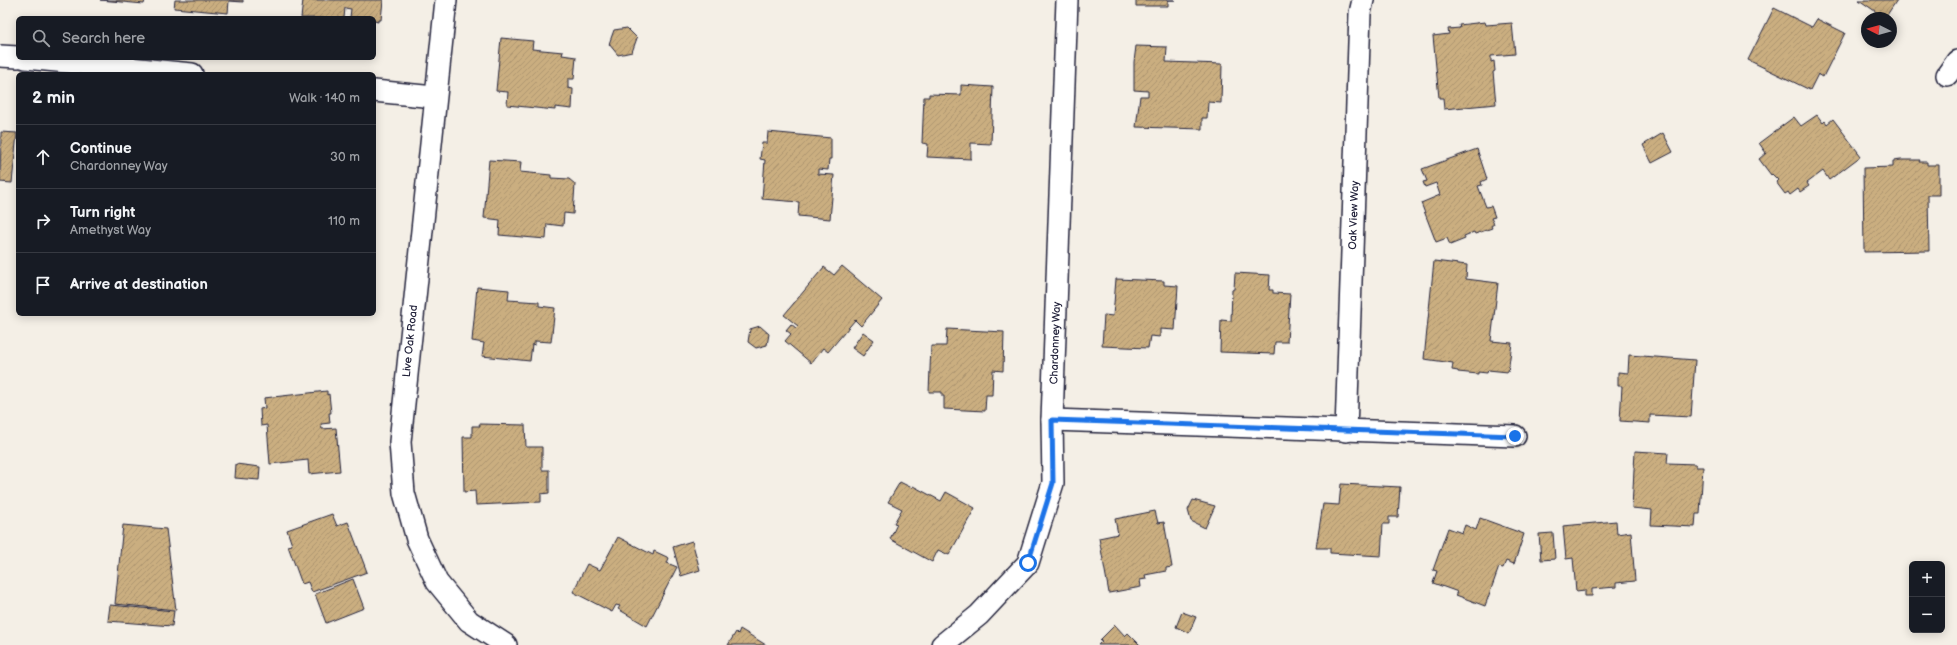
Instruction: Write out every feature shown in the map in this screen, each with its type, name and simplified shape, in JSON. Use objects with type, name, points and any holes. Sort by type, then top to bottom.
[{"type":"street","name":"Live Oak Road","points":[[446,0],[434,97],[400,442],[404,493],[417,539],[437,582],[469,621],[506,645]]},
{"type":"street","name":"Chardonney Way","points":[[942,645],[979,615],[1028,563],[1053,483],[1052,420],[1067,0]]},
{"type":"street","name":"Oak View Way","points":[[1346,431],[1360,13],[1363,0]]},
{"type":"street","points":[[0,56],[16,57]]},
{"type":"street","points":[[46,60],[171,72]]},
{"type":"street","points":[[376,92],[434,97]]},
{"type":"street","points":[[1052,420],[1515,436]]},
{"type":"building","points":[[100,0],[145,0],[144,4]]},
{"type":"building","points":[[175,0],[243,0],[243,2],[229,1],[228,13],[174,8]]},
{"type":"building","points":[[303,0],[383,0],[381,20],[378,20],[378,22],[376,22],[376,16],[350,16],[351,9],[345,8],[344,16],[301,16]]},
{"type":"building","points":[[1136,0],[1168,0],[1168,6],[1136,6]]},
{"type":"building","points":[[1859,0],[1897,0],[1889,12],[1876,12]]},
{"type":"building","points":[[1774,8],[1812,27],[1817,19],[1845,33],[1823,77],[1818,74],[1810,90],[1748,60]]},
{"type":"building","points":[[1485,22],[1486,25],[1512,23],[1515,54],[1491,56],[1491,62],[1494,61],[1495,71],[1493,72],[1496,104],[1444,109],[1443,98],[1439,98],[1433,36],[1449,34],[1448,29],[1460,28],[1459,25]]},
{"type":"building","points":[[627,28],[637,38],[632,52],[618,55],[609,44],[614,30]]},
{"type":"building","points":[[501,38],[533,41],[532,49],[563,52],[562,55],[576,57],[574,79],[568,79],[568,88],[573,89],[572,109],[555,107],[555,110],[507,105],[508,92],[496,91]]},
{"type":"building","points":[[1136,46],[1167,47],[1166,62],[1222,64],[1221,103],[1208,102],[1207,118],[1202,118],[1202,129],[1136,127],[1140,96],[1148,96],[1148,91],[1134,90],[1134,62]]},
{"type":"building","points":[[961,85],[993,87],[991,144],[971,143],[971,159],[927,157],[928,144],[922,143],[924,97],[929,97],[929,94],[961,95]]},
{"type":"building","points":[[1817,115],[1823,123],[1825,121],[1827,124],[1833,119],[1861,156],[1829,180],[1823,171],[1807,183],[1809,186],[1800,192],[1798,189],[1790,195],[1788,192],[1785,194],[1776,182],[1778,180],[1772,174],[1771,175],[1759,159],[1766,153],[1759,143],[1794,117],[1801,126]]},
{"type":"building","points":[[1,132],[16,133],[12,183],[0,182]]},
{"type":"building","points":[[768,132],[831,138],[831,159],[829,159],[828,170],[818,169],[818,174],[834,175],[830,219],[798,216],[799,202],[762,199],[765,160],[760,159],[762,143],[767,143]]},
{"type":"building","points":[[1663,133],[1673,152],[1652,163],[1643,145]]},
{"type":"building","points":[[1477,149],[1487,179],[1481,182],[1482,185],[1478,186],[1486,207],[1491,206],[1495,217],[1491,218],[1494,224],[1491,226],[1492,228],[1464,236],[1465,239],[1450,245],[1447,238],[1436,242],[1421,203],[1440,195],[1436,183],[1425,187],[1423,182],[1427,181],[1422,169]]},
{"type":"building","points":[[489,160],[521,162],[520,172],[551,175],[551,178],[569,179],[575,184],[573,214],[564,213],[563,226],[547,224],[546,239],[499,235],[500,220],[484,218]]},
{"type":"building","points":[[1920,160],[1919,162],[1927,162],[1927,165],[1939,165],[1939,195],[1928,195],[1929,251],[1864,252],[1863,168],[1893,167],[1893,161]]},
{"type":"building","points":[[1434,261],[1467,265],[1466,279],[1498,283],[1491,341],[1512,343],[1508,372],[1488,370],[1487,373],[1478,372],[1478,374],[1458,372],[1452,370],[1453,363],[1424,359]]},
{"type":"building","points":[[842,266],[882,300],[861,326],[855,320],[828,352],[823,348],[811,363],[785,341],[791,334],[786,330],[791,324],[796,328],[798,326],[784,315],[824,267],[834,275]]},
{"type":"building","points":[[1235,273],[1270,275],[1269,290],[1273,290],[1273,293],[1290,294],[1287,342],[1275,342],[1274,354],[1220,352],[1221,320],[1231,321],[1232,290],[1234,289]]},
{"type":"building","points":[[1116,279],[1164,281],[1164,285],[1178,286],[1175,330],[1160,329],[1160,337],[1150,336],[1148,348],[1102,346],[1104,315],[1113,316]]},
{"type":"building","points":[[477,287],[509,290],[508,300],[539,302],[539,306],[555,308],[551,342],[535,341],[535,345],[532,344],[530,361],[482,356],[484,343],[472,341]]},
{"type":"building","points":[[760,326],[769,334],[767,345],[756,348],[748,342],[750,329]]},
{"type":"building","points":[[947,329],[1004,332],[1003,371],[993,370],[992,395],[986,395],[985,411],[944,409],[944,396],[942,396],[942,392],[929,392],[931,346],[946,346]]},
{"type":"building","points":[[863,332],[874,340],[863,356],[852,348]]},
{"type":"building","points":[[1629,355],[1695,360],[1691,417],[1650,415],[1650,423],[1620,421],[1622,386],[1618,386],[1618,372],[1628,373]]},
{"type":"building","points":[[327,391],[327,395],[329,394],[331,413],[329,413],[330,423],[321,424],[322,429],[336,428],[340,471],[309,474],[308,460],[270,464],[267,425],[261,426],[260,409],[265,408],[264,398]]},
{"type":"building","points":[[479,424],[525,425],[526,447],[542,447],[542,470],[549,470],[549,493],[541,494],[541,502],[476,505],[475,491],[464,492],[463,437],[472,437],[472,426],[480,426]]},
{"type":"building","points":[[1635,451],[1668,453],[1667,463],[1696,464],[1696,467],[1703,467],[1700,514],[1696,514],[1695,527],[1651,525],[1652,510],[1632,508]]},
{"type":"building","points":[[236,464],[260,467],[259,480],[235,478]]},
{"type":"building","points":[[900,482],[912,488],[913,486],[941,501],[946,492],[975,508],[949,555],[938,550],[932,562],[890,539],[897,524],[894,523],[902,509],[888,502]]},
{"type":"building","points":[[1341,484],[1400,487],[1398,517],[1389,517],[1389,524],[1383,524],[1381,556],[1330,553],[1330,548],[1316,548],[1323,504],[1339,505]]},
{"type":"building","points":[[1193,500],[1215,506],[1205,528],[1191,521],[1188,510]]},
{"type":"building","points":[[1155,511],[1158,523],[1164,522],[1172,567],[1166,568],[1166,571],[1145,575],[1146,579],[1140,580],[1141,587],[1109,593],[1099,538],[1118,534],[1115,519]]},
{"type":"building","points":[[332,514],[337,526],[348,522],[367,572],[312,592],[308,582],[302,584],[288,546],[292,545],[287,530]]},
{"type":"building","points":[[1480,518],[1524,534],[1514,564],[1506,561],[1503,568],[1499,567],[1485,606],[1456,595],[1458,592],[1433,583],[1437,571],[1433,570],[1448,528],[1462,533],[1465,525],[1476,530]]},
{"type":"building","points":[[1616,521],[1617,534],[1631,532],[1635,581],[1616,583],[1616,587],[1592,589],[1592,596],[1585,596],[1585,590],[1576,591],[1573,558],[1566,559],[1563,526]]},
{"type":"building","points":[[123,525],[166,529],[176,610],[115,604]]},
{"type":"building","points":[[1553,533],[1555,559],[1541,560],[1539,534]]},
{"type":"building","points":[[618,537],[653,555],[654,551],[669,558],[667,563],[677,567],[647,626],[618,609],[620,606],[616,605],[612,612],[573,592],[587,564],[600,570]]},
{"type":"building","points":[[692,541],[700,570],[681,576],[673,547]]},
{"type":"building","points":[[353,579],[364,608],[326,623],[315,594]]},
{"type":"building","points":[[110,605],[174,611],[172,626],[108,621]]},
{"type":"building","points":[[1182,612],[1196,617],[1189,633],[1176,627]]},
{"type":"building","points":[[1115,625],[1125,636],[1128,633],[1140,645],[1098,645],[1102,641],[1100,640]]},
{"type":"building","points":[[740,629],[766,645],[728,645],[736,632],[738,634]]},
{"type":"route","points":[[1028,563],[1053,483],[1052,420],[1515,436]]}]
